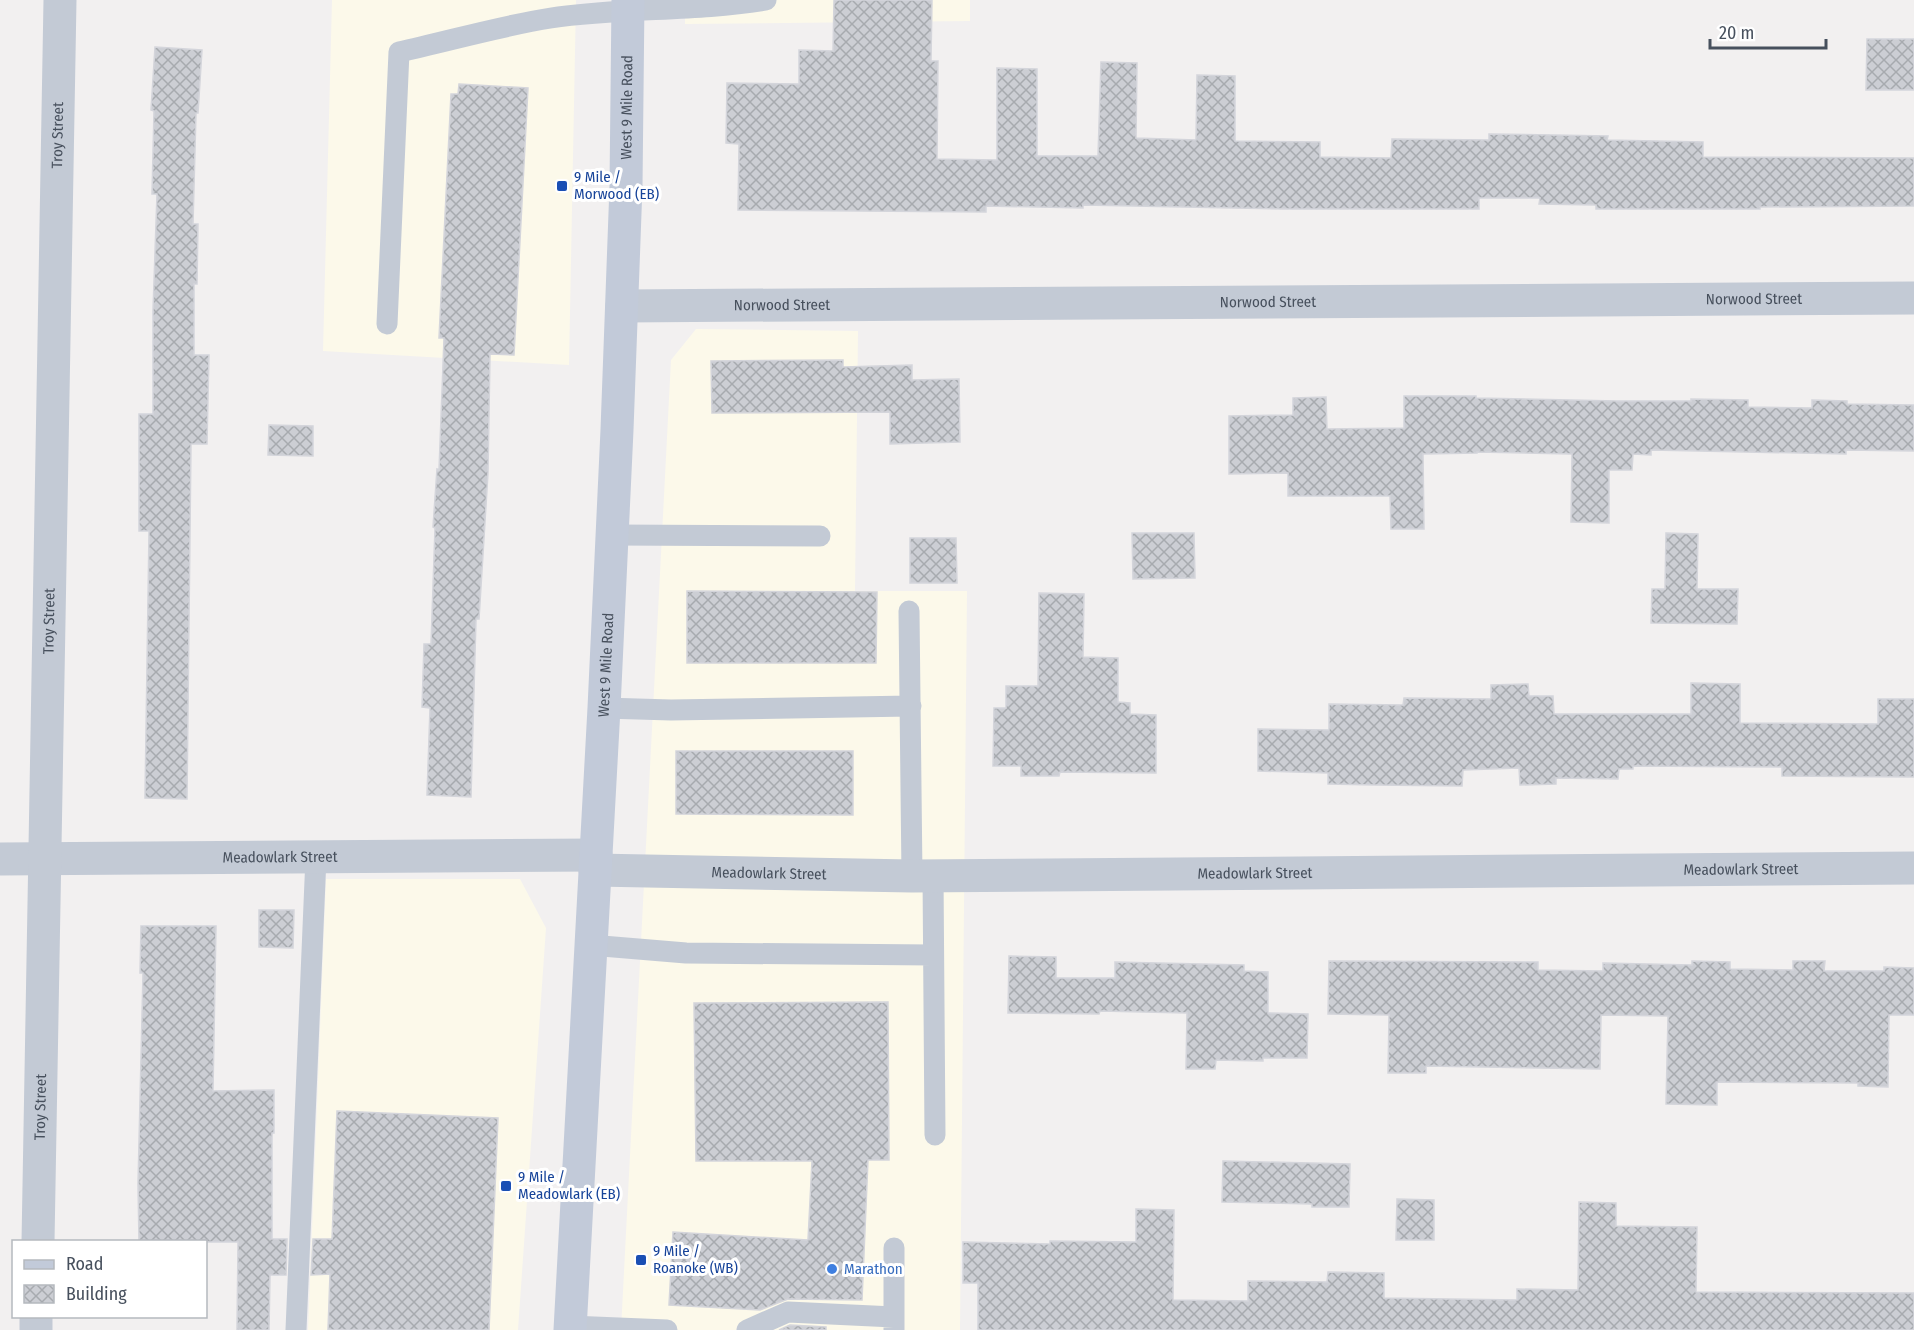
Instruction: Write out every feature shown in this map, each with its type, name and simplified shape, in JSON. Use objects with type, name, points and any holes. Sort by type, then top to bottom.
[{"type":"main road","name":"West 9 Mile Road","points":[[570,1328],[612,535],[622,306],[628,6]]},
{"type":"street","name":"Troy Street","points":[[38,1240],[60,0]]},
{"type":"street","name":"Norwood Street","points":[[622,306],[1914,298]]},
{"type":"street","name":"Meadowlark Street","points":[[0,860],[316,857],[595,862],[922,876],[1914,868]]},
{"type":"lane","points":[[387,324],[399,52],[551,18],[628,6],[702,8],[766,0]]},
{"type":"lane","points":[[612,535],[820,536]]},
{"type":"lane","points":[[909,611],[910,706],[922,876],[933,955],[935,1134]]},
{"type":"lane","points":[[604,708],[671,710],[910,706]]},
{"type":"lane","points":[[296,1330],[316,857]]},
{"type":"lane","points":[[590,945],[686,953],[933,955]]},
{"type":"lane","points":[[747,1330],[788,1312],[894,1323],[894,1248]]},
{"type":"lane","points":[[570,1328],[667,1330]]},
{"type":"shaded area","points":[[332,0],[576,0],[569,365],[323,351]]},
{"type":"shaded area","points":[[685,0],[970,0],[970,21],[685,24]]},
{"type":"shaded area","points":[[696,329],[858,331],[855,591],[967,591],[960,1330],[621,1330],[671,360]]},
{"type":"shaded area","points":[[326,879],[520,879],[546,928],[518,1330],[308,1330]]},
{"type":"building","points":[[834,0],[932,0],[931,61],[938,61],[937,159],[997,160],[997,68],[1037,69],[1037,156],[1098,156],[1101,62],[1137,63],[1136,138],[1196,140],[1197,75],[1235,76],[1235,141],[1320,142],[1320,157],[1391,158],[1392,139],[1489,140],[1489,134],[1608,136],[1607,140],[1703,142],[1703,157],[1914,158],[1914,206],[1596,209],[1596,205],[1539,204],[1540,198],[1479,198],[1479,209],[1283,209],[1083,205],[1083,208],[986,206],[986,212],[738,210],[739,144],[726,143],[727,83],[799,84],[799,50],[833,51]]},
{"type":"building","points":[[1867,39],[1914,39],[1914,90],[1866,90]]},
{"type":"building","points":[[155,47],[202,50],[198,113],[196,113],[193,224],[198,224],[197,284],[194,284],[194,355],[209,355],[207,444],[191,444],[187,799],[145,798],[149,531],[139,531],[139,414],[153,414],[153,311],[157,194],[152,194],[154,111],[151,110]]},
{"type":"building","points":[[459,84],[528,88],[514,355],[490,354],[488,473],[479,619],[476,619],[471,797],[427,795],[430,708],[422,707],[424,644],[431,644],[435,528],[433,527],[437,469],[439,470],[444,338],[439,338],[451,94],[458,94]]},
{"type":"building","points":[[843,360],[843,367],[912,365],[912,380],[959,379],[960,442],[890,444],[890,412],[712,413],[711,361]]},
{"type":"building","points":[[1404,396],[1617,401],[1748,400],[1748,407],[1812,408],[1812,400],[1847,401],[1847,404],[1914,405],[1914,451],[1846,450],[1846,454],[1651,450],[1651,455],[1633,454],[1632,470],[1609,470],[1609,523],[1571,522],[1572,454],[1477,452],[1423,454],[1424,529],[1391,529],[1390,496],[1288,496],[1288,473],[1229,474],[1229,416],[1293,415],[1293,398],[1326,397],[1327,429],[1404,428]]},
{"type":"building","points":[[269,425],[313,426],[313,456],[268,455]]},
{"type":"building","points":[[1132,533],[1194,533],[1195,578],[1133,579]]},
{"type":"building","points":[[1666,533],[1698,534],[1697,589],[1738,589],[1737,624],[1651,623],[1652,589],[1665,589]]},
{"type":"building","points":[[910,538],[956,538],[957,583],[910,583]]},
{"type":"building","points":[[687,591],[877,592],[876,663],[687,663]]},
{"type":"building","points":[[1039,593],[1084,594],[1083,657],[1118,658],[1118,702],[1130,703],[1130,714],[1156,715],[1156,773],[1060,772],[1059,776],[1021,776],[1021,766],[993,766],[994,708],[1006,708],[1006,686],[1038,686]]},
{"type":"building","points":[[1691,683],[1740,684],[1740,723],[1878,724],[1878,699],[1914,699],[1914,777],[1782,776],[1782,767],[1633,766],[1633,769],[1619,769],[1618,779],[1556,778],[1556,784],[1520,785],[1519,768],[1463,770],[1462,786],[1328,784],[1328,773],[1258,771],[1258,729],[1329,730],[1329,704],[1403,705],[1404,698],[1491,699],[1491,685],[1528,684],[1529,696],[1553,696],[1554,714],[1691,714]]},
{"type":"building","points":[[676,751],[853,751],[853,815],[676,814]]},
{"type":"building","points":[[259,910],[294,910],[293,948],[259,947]]},
{"type":"building","points":[[141,926],[216,926],[213,1091],[274,1090],[272,1239],[287,1239],[286,1275],[270,1275],[269,1330],[237,1330],[238,1242],[139,1240],[138,1184],[143,973],[140,973]]},
{"type":"building","points":[[1009,956],[1056,957],[1056,978],[1115,978],[1115,962],[1244,965],[1244,971],[1268,972],[1268,1013],[1308,1014],[1307,1058],[1263,1058],[1263,1061],[1216,1060],[1215,1069],[1186,1069],[1187,1013],[1100,1011],[1099,1014],[1008,1013]]},
{"type":"building","points":[[1329,961],[1538,962],[1538,970],[1603,971],[1603,963],[1692,965],[1692,961],[1730,962],[1730,969],[1793,970],[1793,961],[1825,961],[1824,971],[1884,971],[1884,967],[1914,968],[1914,1015],[1889,1015],[1888,1087],[1858,1086],[1858,1083],[1717,1082],[1717,1105],[1666,1104],[1668,1016],[1601,1015],[1600,1069],[1426,1066],[1426,1073],[1388,1073],[1389,1015],[1328,1014]]},
{"type":"building","points":[[888,1002],[889,1160],[868,1160],[862,1300],[788,1299],[760,1310],[669,1305],[673,1232],[808,1240],[812,1161],[696,1161],[694,1003]]},
{"type":"building","points":[[337,1111],[498,1118],[489,1330],[328,1330],[330,1274],[311,1275],[313,1239],[332,1239]]},
{"type":"building","points":[[1223,1161],[1350,1164],[1349,1207],[1222,1202]]},
{"type":"building","points":[[1397,1199],[1434,1200],[1434,1240],[1396,1240]]},
{"type":"building","points":[[1579,1202],[1616,1203],[1616,1226],[1697,1227],[1696,1292],[1914,1293],[1914,1330],[978,1330],[978,1283],[963,1283],[963,1242],[1050,1244],[1050,1241],[1136,1242],[1136,1209],[1174,1210],[1173,1300],[1248,1301],[1248,1281],[1327,1282],[1328,1272],[1384,1273],[1384,1298],[1517,1300],[1517,1289],[1578,1290]]},
{"type":"building","points":[[790,1325],[826,1327],[826,1330],[779,1330]]},
{"type":"place","name":"9 Mile / Morwood (EB)","points":[[562,186]]},
{"type":"place","name":"9 Mile / Meadowlark (EB)","points":[[506,1186]]},
{"type":"place","name":"9 Mile / Roanoke (WB)","points":[[641,1260]]},
{"type":"place","name":"Marathon","points":[[832,1269]]}]
